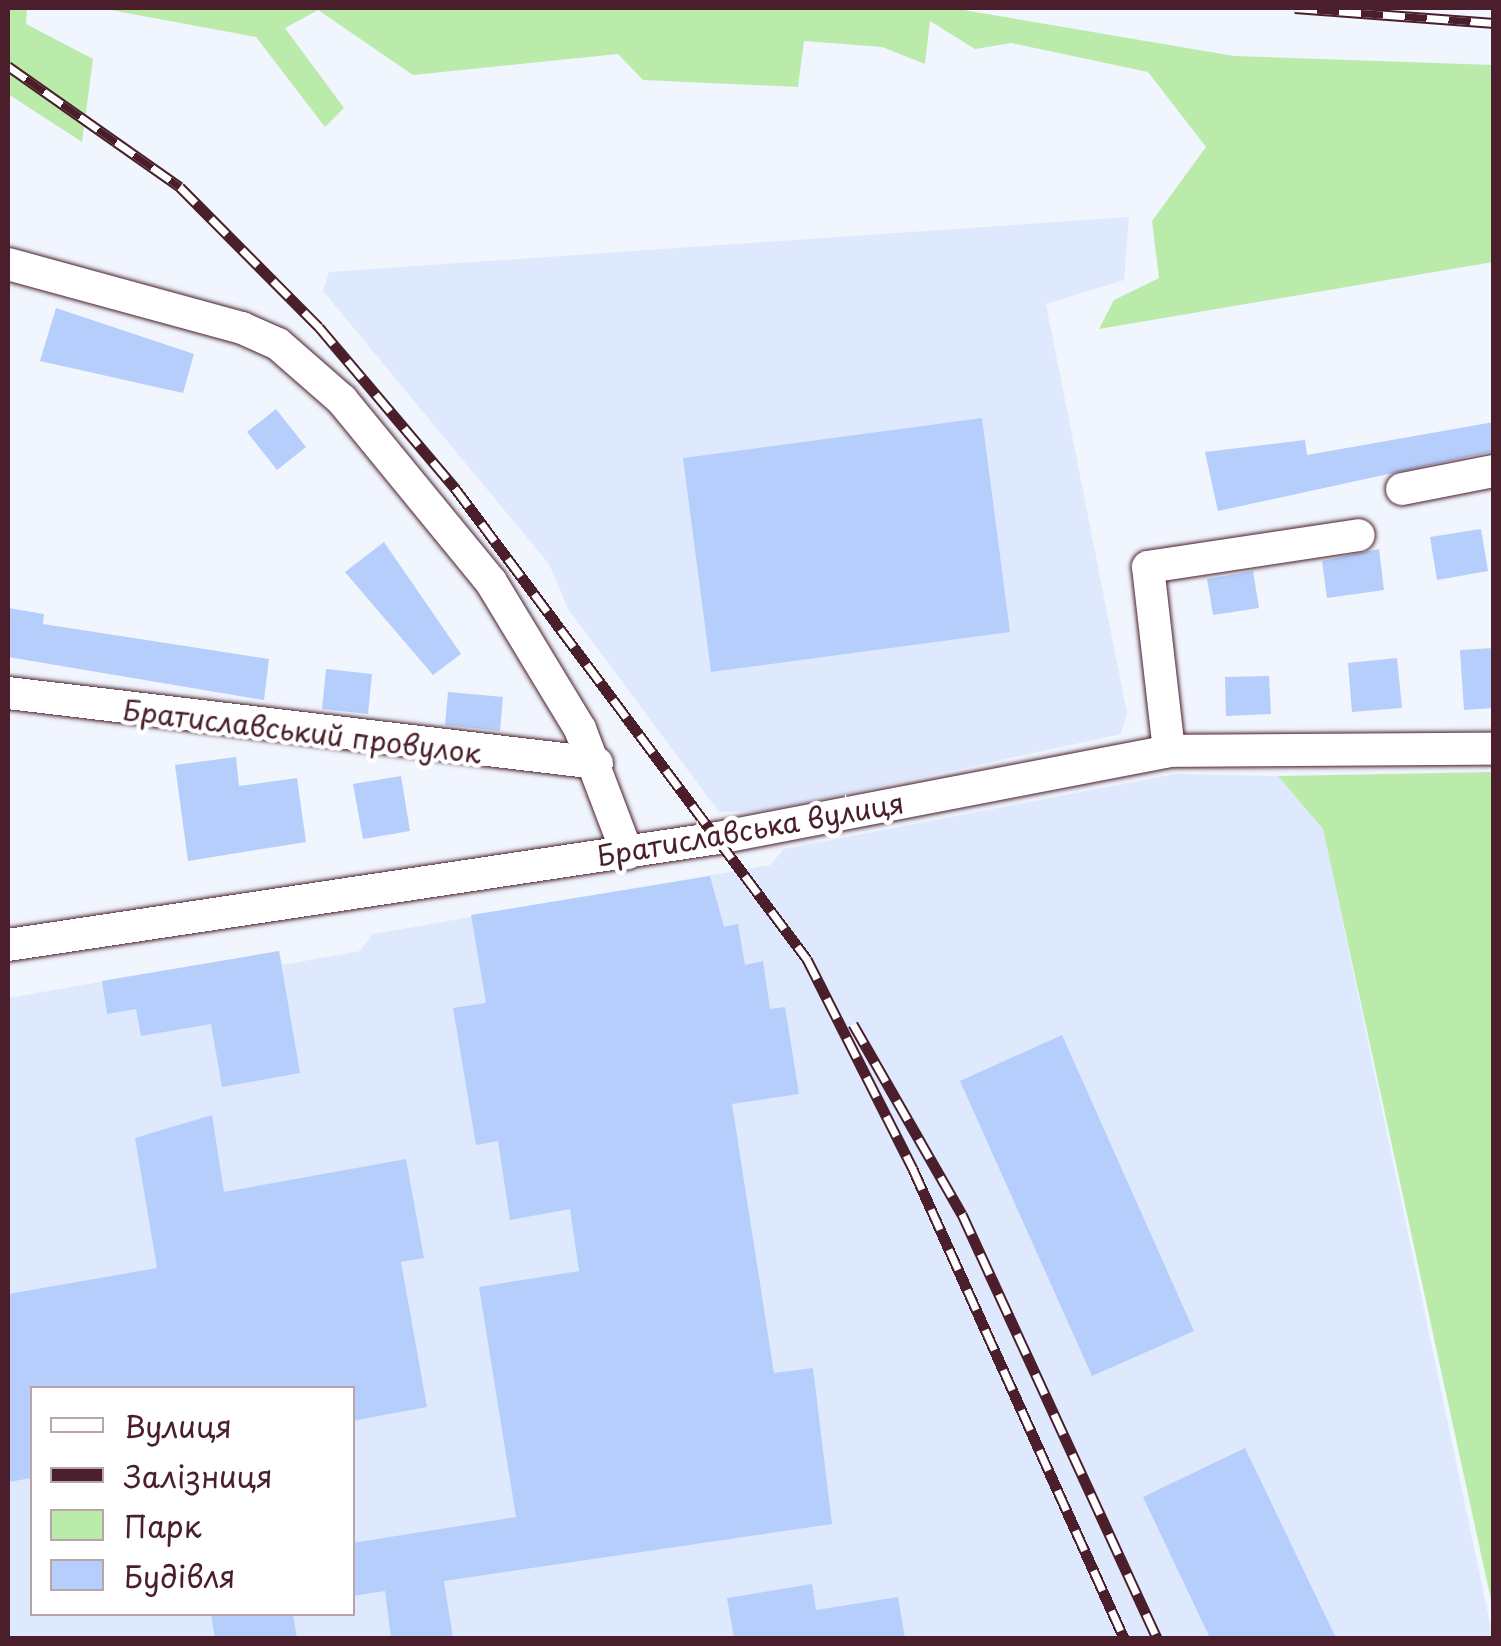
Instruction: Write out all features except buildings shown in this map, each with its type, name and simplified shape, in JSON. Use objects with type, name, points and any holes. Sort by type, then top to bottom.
[{"type":"street","points":[[8,264],[278,344],[342,400],[491,582],[597,763],[627,853]]},
{"type":"street","points":[[1402,489],[1490,474]]},
{"type":"street","points":[[1169,750],[1148,567],[1360,534]]},
{"type":"street","name":"Братиславський провулок","points":[[8,693],[597,763]]},
{"type":"street","name":"Братиславська вулиця","points":[[8,945],[627,853],[1169,750],[1494,749]]},
{"type":"shaded area","points":[[1129,217],[1124,280],[1046,304],[1127,713],[1121,734],[765,811],[719,812],[568,609],[549,564],[323,291],[329,272]]},
{"type":"shaded area","points":[[1176,774],[1278,776],[1323,828],[1493,1638],[8,1638],[8,998],[279,951],[282,965],[360,951],[373,934],[770,865],[784,849]]},
{"type":"green space","points":[[8,8],[27,8],[26,24],[93,59],[82,142],[8,94]]},
{"type":"green space","points":[[100,8],[952,8],[1234,56],[1493,65],[1493,262],[1099,329],[1114,300],[1159,278],[1152,221],[1206,147],[1148,72],[1011,43],[975,49],[930,21],[925,64],[882,47],[804,41],[798,87],[643,80],[618,54],[413,75],[318,10],[285,28],[344,108],[325,127],[256,37]]},
{"type":"green space","points":[[1494,772],[1493,1609],[1323,829],[1278,776]]},
{"type":"railway","points":[[1295,8],[1494,23]]},
{"type":"railway","points":[[8,66],[180,187],[319,327],[455,488],[807,959],[913,1169],[1124,1638]]},
{"type":"railway","points":[[853,1024],[962,1214],[1157,1638]]}]
